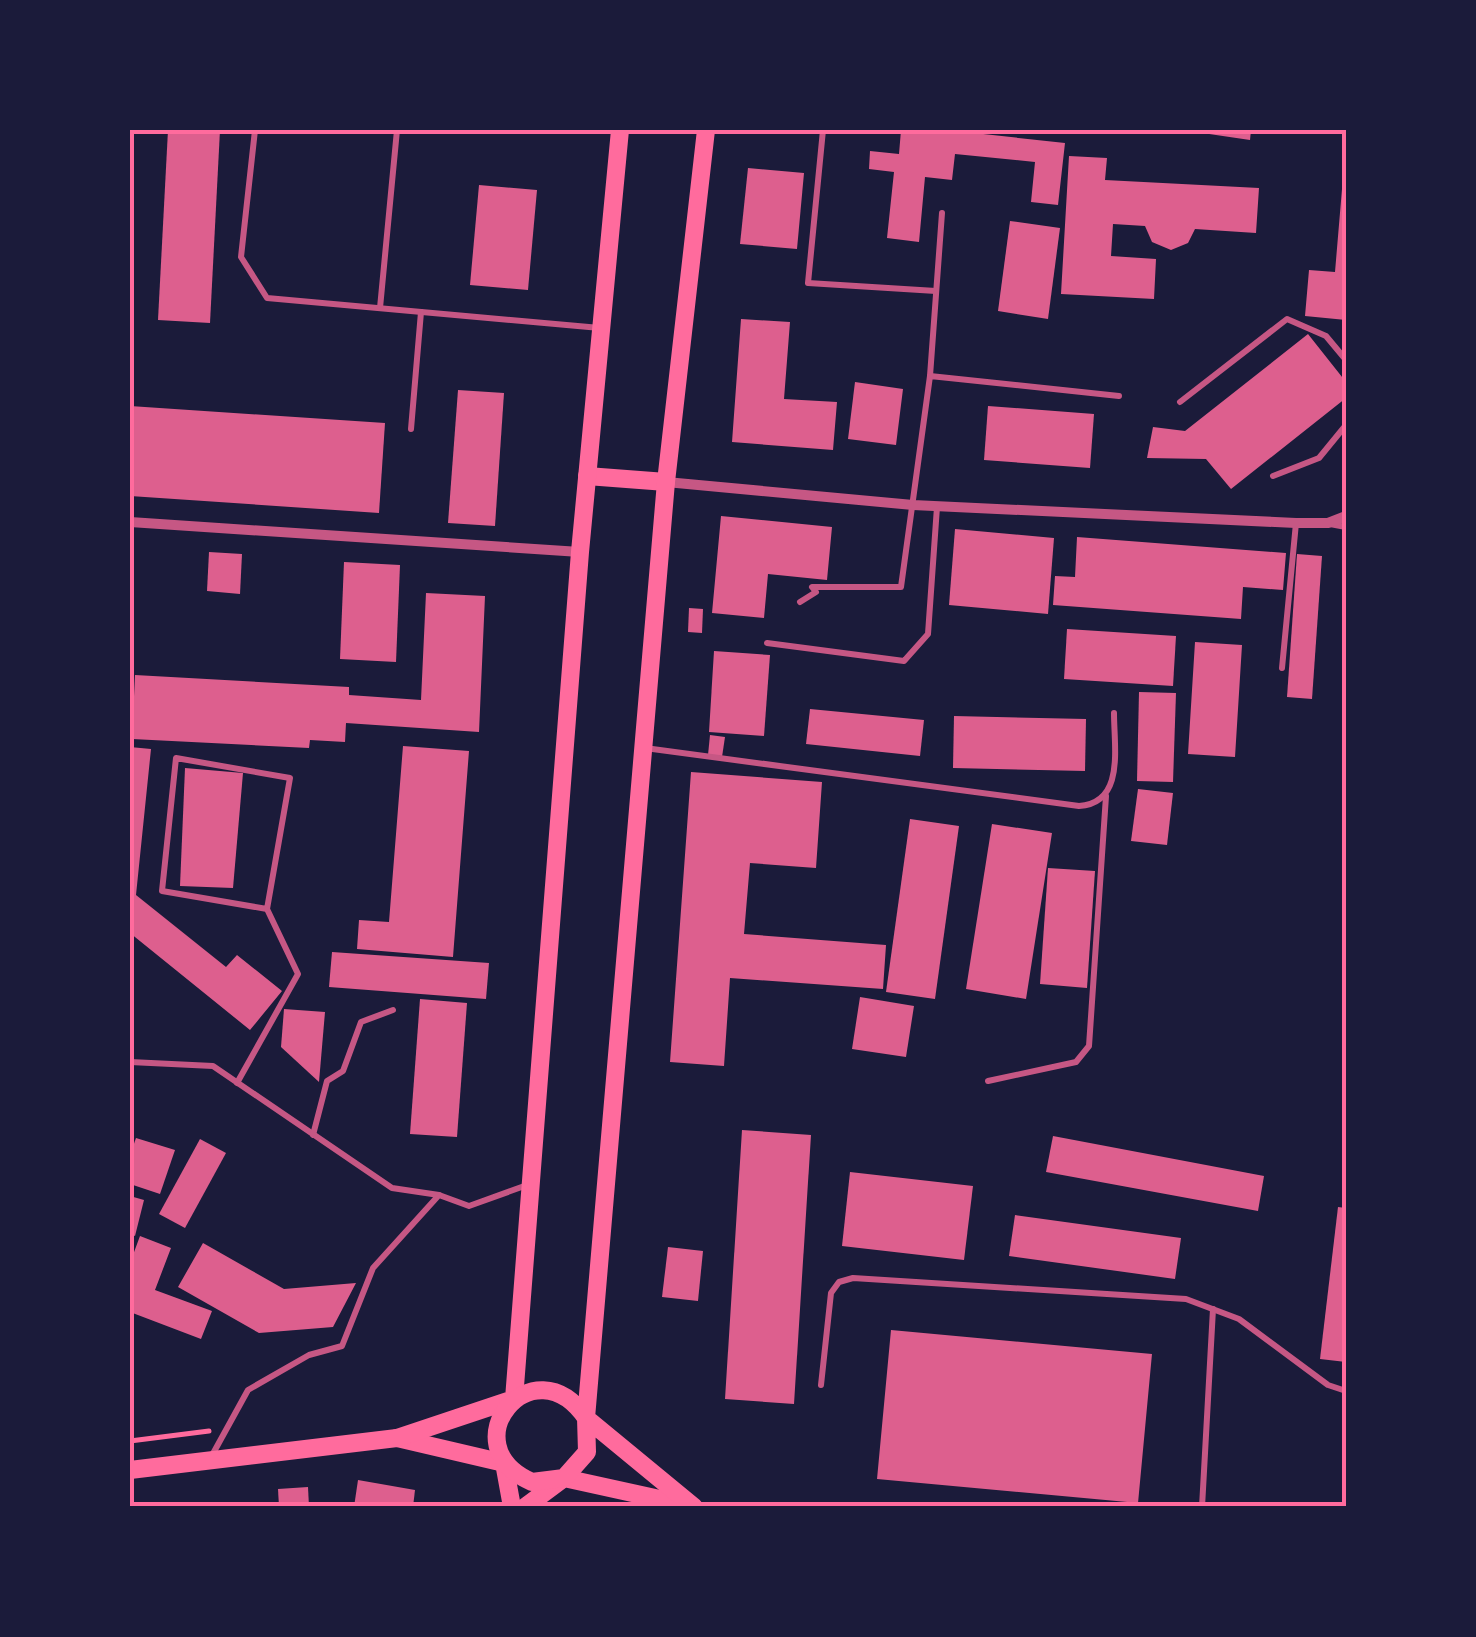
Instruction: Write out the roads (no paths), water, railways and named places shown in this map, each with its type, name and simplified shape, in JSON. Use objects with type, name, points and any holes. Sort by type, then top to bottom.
[{"type":"main road","points":[[512,1507],[504,1463],[496,1444],[498,1424],[514,1399],[580,552],[620,130]]},
{"type":"main road","points":[[525,1507],[579,1467],[588,1452],[586,1418],[666,482],[706,130]]},
{"type":"main road","points":[[587,476],[666,482]]},
{"type":"main road","points":[[130,1470],[397,1438],[542,1390],[560,1393],[694,1507]]},
{"type":"main road","points":[[397,1438],[504,1463],[532,1482],[564,1478],[694,1507]]},
{"type":"street","points":[[666,482],[938,506],[1328,524],[1346,516]]},
{"type":"street","points":[[130,522],[580,552]]},
{"type":"lane","points":[[255,130],[242,257],[267,298],[601,328]]},
{"type":"lane","points":[[380,308],[397,130]]},
{"type":"lane","points":[[823,130],[808,283],[936,292]]},
{"type":"lane","points":[[800,602],[816,592],[812,587],[901,587],[930,376],[942,213]]},
{"type":"lane","points":[[411,429],[421,312]]},
{"type":"lane","points":[[1180,402],[1287,319],[1326,336],[1346,360]]},
{"type":"lane","points":[[930,376],[1119,396]]},
{"type":"lane","points":[[1273,476],[1319,458],[1346,425]]},
{"type":"lane","points":[[767,642],[904,662],[928,634],[938,506]]},
{"type":"lane","points":[[1282,668],[1296,523]]},
{"type":"lane","points":[[1328,524],[1346,527]]},
{"type":"lane","points":[[644,748],[1092,806],[1106,795],[1114,780],[1114,714]]},
{"type":"lane","points":[[238,1083],[298,974],[266,909],[290,778],[176,758],[162,891],[266,909]]},
{"type":"lane","points":[[988,1081],[1076,1062],[1089,1046],[1106,795]]},
{"type":"lane","points":[[313,1134],[327,1081],[343,1071],[361,1022],[394,1010]]},
{"type":"lane","points":[[130,1062],[213,1066],[392,1188],[439,1195],[469,1206],[531,1184]]},
{"type":"lane","points":[[209,1461],[248,1390],[308,1354],[342,1346],[373,1268],[439,1195]]},
{"type":"lane","points":[[821,1385],[831,1293],[839,1282],[853,1278],[1186,1300],[1239,1319],[1328,1385],[1346,1391]]},
{"type":"lane","points":[[1202,1507],[1213,1309]]}]
